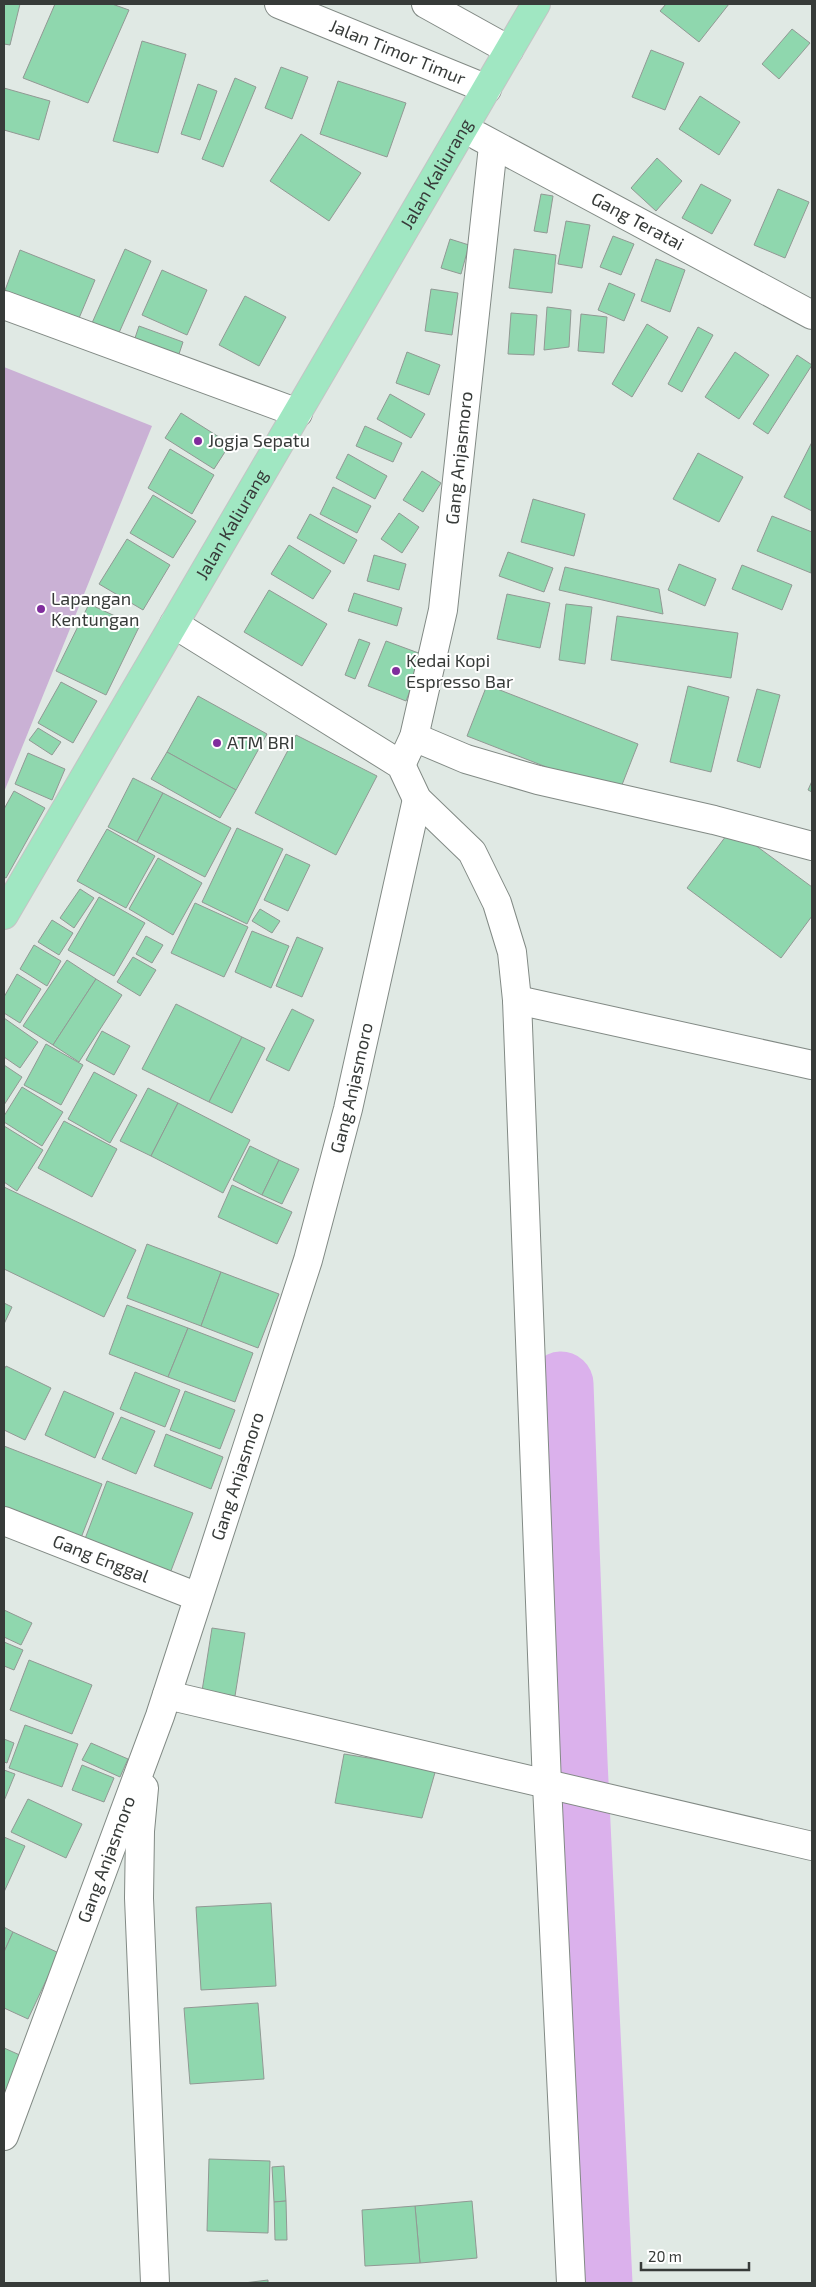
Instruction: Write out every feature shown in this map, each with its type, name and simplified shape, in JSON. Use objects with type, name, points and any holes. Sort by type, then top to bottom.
[{"type":"main road","name":"Jalan Kaliurang","points":[[4,916],[536,4]]},
{"type":"street","name":"Jalan Timor Timur","points":[[280,4],[487,89]]},
{"type":"street","points":[[426,4],[509,50]]},
{"type":"street","name":"Gang Teratai","points":[[464,127],[493,146],[812,315]]},
{"type":"street","name":"Gang Anjasmoro","points":[[401,765],[414,736],[443,610],[493,146]]},
{"type":"street","points":[[4,305],[298,413]]},
{"type":"street","points":[[174,624],[401,765],[417,799],[472,852],[497,903],[512,952],[517,1000],[552,1786],[571,2283]]},
{"type":"street","points":[[414,736],[466,759],[538,780],[714,820],[812,846]]},
{"type":"street","name":"Gang Anjasmoro","points":[[4,2136],[149,1747],[308,1260],[348,1109],[417,799]]},
{"type":"street","points":[[517,1000],[812,1065]]},
{"type":"street","name":"Gang Enggal","points":[[4,1520],[198,1597]]},
{"type":"street","points":[[167,1695],[812,1846]]},
{"type":"street","points":[[149,1747],[140,1831],[139,1898],[155,2283]]},
{"type":"shaded area","name":"Lapangan Kentungan","points":[[4,367],[152,426],[4,792]]},
{"type":"building","points":[[4,4],[20,4],[10,45],[4,44]]},
{"type":"building","points":[[55,4],[112,4],[129,10],[88,103],[23,78]]},
{"type":"building","points":[[666,4],[729,4],[699,42],[660,11]]},
{"type":"building","points":[[792,29],[810,43],[779,79],[762,64]]},
{"type":"building","points":[[142,41],[186,54],[158,153],[113,141]]},
{"type":"building","points":[[651,50],[684,63],[665,110],[632,97]]},
{"type":"building","points":[[281,67],[308,77],[292,119],[265,108]]},
{"type":"building","points":[[235,78],[256,87],[223,167],[202,159]]},
{"type":"building","points":[[338,81],[406,103],[387,157],[320,134]]},
{"type":"building","points":[[198,84],[217,91],[200,140],[181,134]]},
{"type":"building","points":[[4,88],[50,101],[39,140],[4,130]]},
{"type":"building","points":[[700,96],[740,122],[719,155],[679,129]]},
{"type":"building","points":[[301,134],[361,173],[329,221],[270,181]]},
{"type":"building","points":[[657,158],[682,181],[656,211],[631,188]]},
{"type":"building","points":[[701,184],[731,200],[712,234],[682,218]]},
{"type":"building","points":[[778,189],[809,202],[785,258],[754,245]]},
{"type":"building","points":[[541,194],[553,196],[547,233],[534,231]]},
{"type":"building","points":[[566,221],[590,225],[582,268],[558,264]]},
{"type":"building","points":[[613,236],[634,244],[621,275],[600,267]]},
{"type":"building","points":[[450,239],[469,245],[461,274],[441,268]]},
{"type":"building","points":[[125,249],[151,261],[114,344],[88,332]]},
{"type":"building","points":[[514,249],[556,255],[552,293],[509,288]]},
{"type":"building","points":[[20,250],[95,280],[77,323],[4,293]]},
{"type":"building","points":[[656,259],[685,270],[670,312],[641,301]]},
{"type":"building","points":[[162,270],[207,290],[187,335],[142,315]]},
{"type":"building","points":[[609,283],[635,294],[624,321],[598,310]]},
{"type":"building","points":[[431,289],[458,293],[452,335],[425,331]]},
{"type":"building","points":[[245,296],[286,317],[259,366],[219,345]]},
{"type":"building","points":[[547,307],[571,310],[569,347],[544,350]]},
{"type":"building","points":[[511,313],[537,315],[534,355],[508,354]]},
{"type":"building","points":[[581,314],[607,317],[604,353],[578,351]]},
{"type":"building","points":[[647,324],[668,337],[632,397],[612,384]]},
{"type":"building","points":[[139,326],[183,342],[177,360],[133,344]]},
{"type":"building","points":[[698,327],[713,335],[682,392],[668,384]]},
{"type":"building","points":[[407,352],[440,365],[429,395],[396,383]]},
{"type":"building","points":[[735,352],[769,375],[739,419],[705,397]]},
{"type":"building","points":[[797,355],[812,365],[768,434],[753,424]]},
{"type":"building","points":[[390,394],[425,414],[411,438],[377,419]]},
{"type":"building","name":"Jogja Sepatu","points":[[181,413],[230,444],[214,469],[165,438]]},
{"type":"building","points":[[365,426],[402,443],[393,462],[356,446]]},
{"type":"building","points":[[812,442],[812,511],[784,497]]},
{"type":"building","points":[[170,449],[214,475],[192,514],[148,488]]},
{"type":"building","points":[[698,453],[743,477],[719,522],[673,499]]},
{"type":"building","points":[[348,454],[387,476],[375,499],[336,478]]},
{"type":"building","points":[[422,471],[441,483],[423,512],[403,500]]},
{"type":"building","points":[[333,487],[371,506],[357,533],[320,514]]},
{"type":"building","points":[[153,495],[196,521],[173,558],[130,533]]},
{"type":"building","points":[[533,499],[585,514],[574,556],[521,542]]},
{"type":"building","points":[[399,513],[419,527],[402,553],[381,539]]},
{"type":"building","points":[[310,514],[357,540],[344,564],[297,538]]},
{"type":"building","points":[[772,516],[812,532],[811,573],[757,551]]},
{"type":"building","points":[[127,539],[170,565],[143,610],[99,584]]},
{"type":"building","points":[[289,545],[331,571],[313,599],[271,574]]},
{"type":"building","points":[[508,552],[553,568],[544,592],[499,576]]},
{"type":"building","points":[[374,555],[406,564],[399,590],[367,581]]},
{"type":"building","points":[[679,564],[716,579],[705,606],[668,590]]},
{"type":"building","points":[[742,565],[792,585],[782,610],[732,589]]},
{"type":"building","points":[[565,567],[659,589],[663,614],[559,590]]},
{"type":"building","points":[[269,590],[327,624],[302,666],[244,632]]},
{"type":"building","points":[[354,593],[402,608],[397,626],[348,611]]},
{"type":"building","points":[[507,594],[550,603],[540,648],[497,639]]},
{"type":"building","points":[[89,604],[139,627],[106,695],[56,671]]},
{"type":"building","points":[[566,604],[592,607],[585,664],[559,660]]},
{"type":"building","points":[[617,616],[738,633],[731,678],[611,660]]},
{"type":"building","points":[[359,639],[370,643],[355,679],[345,675]]},
{"type":"building","name":"Kedai Kopi Espresso Bar","points":[[386,641],[424,655],[406,701],[368,686]]},
{"type":"building","points":[[61,682],[97,701],[73,743],[38,723]]},
{"type":"building","points":[[487,685],[638,744],[618,795],[467,736]]},
{"type":"building","points":[[688,686],[729,697],[711,772],[670,762]]},
{"type":"building","points":[[757,689],[780,695],[760,768],[737,761]]},
{"type":"building","name":"ATM BRI","points":[[198,696],[267,734],[236,790],[167,752]]},
{"type":"building","points":[[38,728],[61,742],[52,755],[29,740]]},
{"type":"building","points":[[296,735],[377,776],[336,855],[255,813]]},
{"type":"building","points":[[167,752],[236,790],[220,818],[151,779]]},
{"type":"building","points":[[28,753],[65,769],[52,800],[15,784]]},
{"type":"building","points":[[133,778],[163,793],[137,842],[108,827]]},
{"type":"building","points":[[812,781],[812,792],[808,790]]},
{"type":"building","points":[[14,791],[45,808],[6,878],[4,877],[4,809]]},
{"type":"building","points":[[163,793],[231,828],[205,877],[137,842]]},
{"type":"building","points":[[237,828],[283,849],[247,924],[202,902]]},
{"type":"building","points":[[732,828],[812,887],[812,916],[781,958],[687,888]]},
{"type":"building","points":[[107,829],[155,856],[126,908],[77,881]]},
{"type":"building","points":[[286,854],[310,865],[288,911],[264,900]]},
{"type":"building","points":[[158,858],[202,883],[173,935],[129,909]]},
{"type":"building","points":[[80,889],[94,898],[74,928],[60,918]]},
{"type":"building","points":[[99,897],[145,923],[114,976],[68,950]]},
{"type":"building","points":[[195,903],[248,927],[224,977],[171,953]]},
{"type":"building","points":[[260,909],[280,921],[272,933],[252,921]]},
{"type":"building","points":[[52,920],[73,933],[59,955],[38,942]]},
{"type":"building","points":[[252,931],[289,946],[271,988],[235,972]]},
{"type":"building","points":[[146,936],[163,945],[152,963],[136,954]]},
{"type":"building","points":[[297,937],[323,948],[302,997],[276,986]]},
{"type":"building","points":[[34,945],[61,961],[47,986],[20,969]]},
{"type":"building","points":[[133,957],[156,970],[140,996],[117,982]]},
{"type":"building","points":[[67,960],[96,979],[53,1045],[23,1026]]},
{"type":"building","points":[[17,974],[41,989],[20,1023],[4,1013],[4,997]]},
{"type":"building","points":[[96,979],[122,995],[79,1062],[53,1045]]},
{"type":"building","points":[[176,1004],[242,1037],[209,1102],[142,1069]]},
{"type":"building","points":[[292,1009],[314,1020],[289,1071],[266,1060]]},
{"type":"building","points":[[4,1018],[38,1042],[20,1068],[4,1057]]},
{"type":"building","points":[[102,1031],[130,1046],[114,1075],[86,1060]]},
{"type":"building","points":[[242,1037],[265,1048],[232,1113],[209,1102]]},
{"type":"building","points":[[46,1044],[83,1065],[61,1105],[24,1085]]},
{"type":"building","points":[[4,1065],[22,1077],[4,1105]]},
{"type":"building","points":[[94,1072],[137,1095],[110,1143],[68,1119]]},
{"type":"building","points":[[22,1087],[63,1112],[42,1146],[4,1122],[4,1116]]},
{"type":"building","points":[[148,1088],[178,1103],[151,1156],[120,1141]]},
{"type":"building","points":[[178,1103],[250,1140],[223,1193],[151,1156]]},
{"type":"building","points":[[64,1121],[117,1149],[92,1197],[38,1168]]},
{"type":"building","points":[[4,1126],[43,1150],[17,1191],[4,1182]]},
{"type":"building","points":[[250,1146],[279,1160],[262,1195],[233,1180]]},
{"type":"building","points":[[279,1160],[299,1169],[282,1204],[262,1195]]},
{"type":"building","points":[[232,1185],[292,1212],[277,1244],[218,1217]]},
{"type":"building","points":[[4,1187],[136,1250],[104,1317],[4,1269]]},
{"type":"building","points":[[147,1244],[221,1272],[201,1326],[127,1298]]},
{"type":"building","points":[[221,1272],[279,1294],[258,1348],[201,1326]]},
{"type":"building","points":[[4,1303],[12,1307],[4,1324]]},
{"type":"building","points":[[127,1305],[188,1328],[168,1377],[109,1354]]},
{"type":"building","points":[[188,1328],[253,1353],[235,1402],[168,1377]]},
{"type":"building","points":[[6,1366],[51,1388],[25,1440],[4,1430],[4,1370]]},
{"type":"building","points":[[135,1372],[180,1390],[165,1427],[120,1409]]},
{"type":"building","points":[[64,1391],[114,1413],[95,1458],[45,1435]]},
{"type":"building","points":[[185,1391],[235,1410],[220,1449],[170,1430]]},
{"type":"building","points":[[121,1417],[155,1431],[136,1474],[102,1459]]},
{"type":"building","points":[[166,1434],[223,1457],[211,1489],[154,1466]]},
{"type":"building","points":[[4,1446],[102,1484],[79,1543],[4,1514]]},
{"type":"building","points":[[107,1481],[193,1513],[169,1576],[83,1544]]},
{"type":"building","points":[[4,1610],[32,1623],[21,1645],[4,1637]]},
{"type":"building","points":[[212,1628],[245,1633],[235,1696],[202,1691]]},
{"type":"building","points":[[4,1642],[23,1650],[14,1670],[4,1666]]},
{"type":"building","points":[[29,1660],[92,1685],[72,1734],[10,1710]]},
{"type":"building","points":[[25,1725],[78,1744],[62,1787],[9,1768]]},
{"type":"building","points":[[4,1739],[14,1743],[7,1763],[4,1762]]},
{"type":"building","points":[[91,1743],[128,1759],[120,1777],[82,1760]]},
{"type":"building","points":[[344,1754],[436,1769],[422,1818],[335,1803]]},
{"type":"building","points":[[82,1765],[114,1778],[104,1802],[72,1790]]},
{"type":"building","points":[[4,1770],[15,1774],[4,1801]]},
{"type":"building","points":[[28,1799],[82,1824],[66,1858],[11,1832]]},
{"type":"building","points":[[4,1837],[25,1846],[4,1892]]},
{"type":"building","points":[[271,1903],[276,1986],[201,1990],[196,1907]]},
{"type":"building","points":[[4,1927],[13,1932],[4,1952]]},
{"type":"building","points":[[13,1932],[59,1953],[28,2019],[4,2008],[4,1952]]},
{"type":"building","points":[[258,2003],[264,2079],[190,2084],[184,2008]]},
{"type":"building","points":[[4,2048],[22,2056],[4,2098]]},
{"type":"building","points":[[209,2159],[270,2161],[268,2233],[207,2231]]},
{"type":"building","points":[[284,2166],[286,2201],[274,2202],[272,2167]]},
{"type":"building","points":[[286,2201],[287,2240],[275,2240],[274,2202]]},
{"type":"building","points":[[472,2201],[477,2258],[420,2263],[415,2206]]},
{"type":"building","points":[[415,2206],[420,2263],[365,2266],[362,2210]]},
{"type":"building","points":[[268,2280],[268,2283],[244,2283]]},
{"type":"waterway","points":[[561,1384],[575,1761],[600,2283]]},
{"type":"place","name":"Jogja Sepatu","points":[[198,441]]},
{"type":"place","name":"Lapangan Kentungan","points":[[41,609]]},
{"type":"place","name":"Kedai Kopi Espresso Bar","points":[[396,671]]},
{"type":"place","name":"ATM BRI","points":[[217,743]]}]
